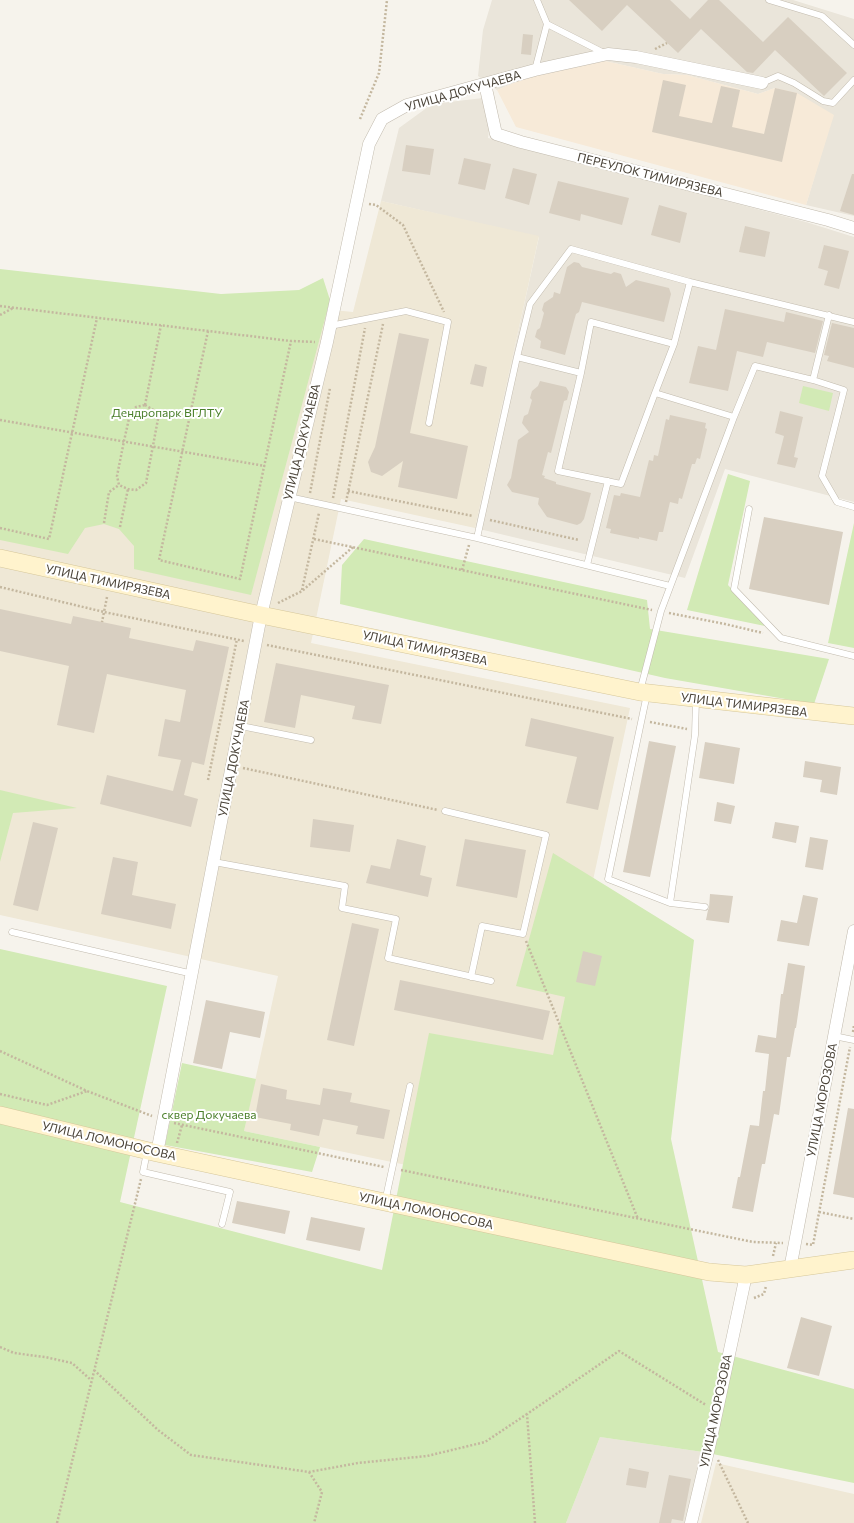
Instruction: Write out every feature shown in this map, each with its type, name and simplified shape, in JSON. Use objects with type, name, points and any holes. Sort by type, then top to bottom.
[{"type":"main road","name":"УЛИЦА ТИМИРЯЗЕВА","points":[[0,558],[261,615],[643,693],[854,716]]},
{"type":"main road","name":"УЛИЦА ЛОМОНОСОВА","points":[[0,1115],[153,1152],[709,1272],[746,1275],[854,1260]]},
{"type":"street","name":"УЛИЦА ДОКУЧАЕВА","points":[[153,1152],[165,1121],[261,615],[330,326],[369,144],[382,119],[407,105],[535,70],[608,54],[636,58],[762,83]]},
{"type":"street","name":"ПЕРЕУЛОК ТИМИРЯЗЕВА","points":[[485,84],[496,134],[854,228]]},
{"type":"street","name":"УЛИЦА МОРОЗОВА","points":[[790,1269],[853,937]]},
{"type":"street","name":"УЛИЦА МОРОЗОВА","points":[[691,1523],[717,1412],[746,1275]]},
{"type":"lane","points":[[535,70],[547,24],[537,0]]},
{"type":"lane","points":[[769,0],[822,16],[854,45]]},
{"type":"lane","points":[[547,24],[608,54]]},
{"type":"lane","points":[[762,83],[778,76],[794,83],[823,101],[833,103],[854,80]]},
{"type":"lane","points":[[474,537],[482,518],[530,304],[571,249],[690,282],[854,322]]},
{"type":"lane","points":[[674,344],[591,322],[581,373],[558,471],[621,484],[674,344],[690,282]]},
{"type":"lane","points":[[330,326],[367,320],[385,314],[406,311],[448,322],[429,423]]},
{"type":"lane","points":[[813,380],[829,315]]},
{"type":"lane","points":[[517,357],[581,373]]},
{"type":"lane","points":[[705,906],[670,903],[608,879],[641,721],[643,693],[661,611],[734,417],[755,366],[813,380],[844,390],[822,476],[837,502],[854,507]]},
{"type":"lane","points":[[655,393],[734,417]]},
{"type":"lane","points":[[587,565],[608,481]]},
{"type":"lane","points":[[288,497],[474,537],[670,586]]},
{"type":"lane","points":[[749,509],[734,589],[781,638],[854,656]]},
{"type":"lane","points":[[670,903],[695,730],[696,699]]},
{"type":"lane","points":[[241,726],[311,740]]},
{"type":"lane","points":[[445,811],[546,835],[523,934],[482,926],[471,977]]},
{"type":"lane","points":[[214,862],[346,886],[342,908],[396,919],[388,958],[490,981]]},
{"type":"lane","points":[[12,932],[193,974]]},
{"type":"lane","points":[[834,1036],[853,1040]]},
{"type":"lane","points":[[384,1202],[410,1086]]},
{"type":"lane","points":[[153,1152],[143,1172],[230,1192],[222,1224]]},
{"type":"path","points":[[360,119],[379,73],[387,0]]},
{"type":"path","points":[[366,204],[376,206],[403,225],[448,322]]},
{"type":"path","points":[[0,306],[291,341],[326,342]]},
{"type":"path","points":[[0,314],[14,308]]},
{"type":"path","points":[[345,509],[385,314]]},
{"type":"path","points":[[0,528],[49,539],[97,318]]},
{"type":"path","points":[[331,506],[367,320]]},
{"type":"path","points":[[145,404],[161,325]]},
{"type":"path","points":[[208,331],[159,560],[240,579],[291,341]]},
{"type":"path","points":[[145,404],[155,411],[158,419],[146,483],[136,490],[128,489],[120,485],[117,476],[124,441],[130,414],[136,407],[145,404]]},
{"type":"path","points":[[0,420],[265,466]]},
{"type":"path","points":[[104,523],[109,492],[120,485]]},
{"type":"path","points":[[120,527],[128,489]]},
{"type":"path","points":[[348,491],[482,518],[579,540]]},
{"type":"path","points":[[320,504],[314,539],[302,591],[353,547]]},
{"type":"path","points":[[462,570],[474,537]]},
{"type":"path","points":[[314,539],[725,624],[781,638]]},
{"type":"path","points":[[102,622],[110,582]]},
{"type":"path","points":[[0,587],[104,612],[641,721],[695,730]]},
{"type":"path","points":[[208,780],[237,639]]},
{"type":"path","points":[[632,719],[643,693]]},
{"type":"path","points":[[233,766],[445,811]]},
{"type":"path","points":[[523,934],[638,1219]]},
{"type":"path","points":[[0,1050],[87,1091],[165,1121],[753,1242],[814,1245],[819,1212],[853,1040],[854,1024]]},
{"type":"path","points":[[0,1094],[47,1105],[87,1091]]},
{"type":"path","points":[[58,1523],[143,1172]]},
{"type":"path","points":[[819,1212],[854,1220]]},
{"type":"path","points":[[0,1347],[14,1353],[45,1357],[72,1363],[92,1380]]},
{"type":"path","points":[[94,1370],[158,1430],[191,1455],[309,1472],[358,1463],[426,1456],[485,1442],[619,1351],[717,1412]]},
{"type":"path","points":[[527,1414],[535,1523]]},
{"type":"path","points":[[710,1443],[748,1523]]},
{"type":"path","points":[[309,1472],[322,1492],[314,1523]]},
{"type":"shaded area","points":[[492,0],[793,0],[854,19],[854,216],[806,205],[833,115],[775,88],[758,94],[687,75],[663,74],[605,61],[526,78],[497,90],[478,76],[483,30]]},
{"type":"shaded area","points":[[605,61],[663,74],[687,75],[758,94],[775,88],[797,93],[834,115],[806,205],[516,127],[497,90],[526,78]]},
{"type":"shaded area","points":[[483,98],[490,122],[488,138],[806,222],[854,237],[854,502],[725,469],[685,578],[475,528],[539,237],[381,201],[399,128],[432,104]]},
{"type":"shaded area","points":[[381,201],[539,236],[475,528],[341,499],[311,643],[630,708],[543,1113],[406,1165],[244,1131],[278,976],[0,915],[0,277],[353,312]]},
{"type":"shaded area","points":[[600,1437],[703,1452],[687,1523],[566,1523]]},
{"type":"shaded area","points":[[716,1463],[854,1494],[854,1523],[701,1523]]},
{"type":"green space","name":"Дендропарк ВГЛТУ","points":[[0,269],[221,294],[299,290],[323,278],[330,300],[251,595],[134,569],[134,546],[119,529],[104,524],[85,528],[68,554],[0,540]]},
{"type":"green space","points":[[803,386],[833,393],[829,411],[799,403]]},
{"type":"green space","points":[[728,474],[750,481],[728,585],[765,626],[687,610]]},
{"type":"green space","points":[[854,523],[854,648],[828,643]]},
{"type":"green space","points":[[364,539],[647,600],[650,629],[829,659],[814,704],[665,678],[340,604],[342,565]]},
{"type":"green space","points":[[0,790],[77,808],[13,813],[0,862]]},
{"type":"green space","points":[[553,853],[694,940],[671,1139],[718,1352],[854,1389],[854,1483],[703,1452],[600,1437],[566,1523],[0,1523],[0,949],[167,986],[120,1202],[382,1270],[429,1033],[553,1055],[565,997],[516,986]]},
{"type":"green space","name":"сквер Докучаева","points":[[182,1063],[256,1079],[244,1131],[320,1147],[312,1172],[165,1145]]},
{"type":"building","points":[[569,0],[670,0],[690,19],[708,0],[719,0],[763,42],[788,17],[847,73],[824,96],[775,50],[753,73],[747,72],[701,29],[678,53],[627,5],[602,31]]},
{"type":"building","points":[[523,34],[533,35],[531,55],[521,54]]},
{"type":"building","points":[[663,80],[686,85],[679,116],[712,123],[721,86],[740,90],[732,127],[764,134],[775,88],[797,93],[782,162],[652,132]]},
{"type":"building","points":[[406,145],[434,149],[430,175],[402,171]]},
{"type":"building","points":[[464,158],[491,164],[485,190],[458,184]]},
{"type":"building","points":[[513,168],[537,174],[529,205],[505,198]]},
{"type":"building","points":[[852,174],[854,174],[854,215],[840,211]]},
{"type":"building","points":[[558,181],[629,198],[622,225],[581,214],[580,221],[549,213]]},
{"type":"building","points":[[659,205],[687,213],[680,243],[651,235]]},
{"type":"building","points":[[745,226],[770,232],[765,257],[739,252]]},
{"type":"building","points":[[824,245],[849,251],[839,289],[824,285],[828,271],[818,268]]},
{"type":"building","points":[[574,262],[579,263],[582,267],[611,274],[614,272],[621,274],[626,287],[636,280],[669,288],[671,294],[664,322],[582,302],[579,312],[576,314],[565,355],[540,348],[541,341],[535,337],[537,330],[540,328],[544,313],[542,310],[544,303],[553,297],[554,292],[560,294],[567,267]]},
{"type":"building","points":[[725,309],[784,322],[786,312],[823,321],[815,353],[767,342],[763,357],[737,351],[728,391],[689,383],[698,346],[716,350]]},
{"type":"building","points":[[832,323],[854,328],[854,368],[827,361],[829,356],[824,355]]},
{"type":"building","points":[[399,333],[429,339],[410,433],[468,446],[457,499],[398,487],[403,461],[382,476],[371,472],[368,462],[375,447]]},
{"type":"building","points":[[475,364],[487,367],[483,387],[470,384]]},
{"type":"building","points":[[540,381],[566,387],[569,392],[567,400],[564,401],[551,453],[548,452],[542,475],[545,476],[544,478],[556,482],[556,484],[591,493],[584,519],[577,525],[547,517],[538,504],[539,498],[512,492],[507,485],[511,478],[518,440],[529,432],[522,423],[524,416],[528,414],[532,400],[530,398],[532,391],[538,386]]},
{"type":"building","points":[[780,411],[803,417],[794,457],[798,458],[795,468],[777,464],[784,436],[775,433]]},
{"type":"building","points":[[670,415],[706,423],[705,428],[707,429],[700,459],[697,458],[695,464],[692,464],[682,499],[679,498],[678,504],[670,502],[663,532],[659,532],[657,541],[610,533],[611,529],[606,528],[614,495],[620,496],[621,493],[640,497],[649,460],[653,461],[654,455],[658,456],[666,419],[669,420]]},
{"type":"building","points":[[764,517],[843,532],[829,605],[749,589]]},
{"type":"building","points":[[0,609],[71,624],[73,616],[131,628],[129,638],[193,651],[196,640],[229,647],[204,765],[192,762],[184,795],[198,799],[191,827],[100,804],[107,775],[173,791],[181,760],[158,756],[165,719],[180,722],[186,690],[107,674],[94,733],[57,725],[69,666],[0,651]]},
{"type":"building","points":[[276,663],[389,685],[381,724],[352,719],[355,706],[301,695],[295,728],[264,722]]},
{"type":"building","points":[[531,718],[614,737],[598,810],[566,803],[577,757],[525,746]]},
{"type":"building","points":[[649,741],[676,746],[650,877],[623,872]]},
{"type":"building","points":[[705,742],[740,748],[734,784],[699,778]]},
{"type":"building","points":[[805,761],[841,767],[837,795],[820,792],[822,780],[803,777]]},
{"type":"building","points":[[717,802],[735,806],[731,824],[714,821]]},
{"type":"building","points":[[313,819],[354,825],[350,852],[310,847]]},
{"type":"building","points":[[33,822],[58,828],[38,911],[13,905]]},
{"type":"building","points":[[775,822],[799,826],[796,843],[772,838]]},
{"type":"building","points":[[810,837],[828,840],[823,870],[805,867]]},
{"type":"building","points":[[397,839],[426,846],[420,875],[432,878],[428,897],[366,883],[371,865],[390,869]]},
{"type":"building","points":[[465,839],[526,850],[517,898],[456,886]]},
{"type":"building","points":[[113,857],[138,862],[132,895],[176,904],[171,929],[101,914]]},
{"type":"building","points":[[710,894],[733,896],[729,923],[706,920]]},
{"type":"building","points":[[803,895],[818,898],[809,946],[777,941],[781,920],[797,923]]},
{"type":"building","points":[[352,923],[379,929],[354,1046],[327,1040]]},
{"type":"building","points":[[583,951],[602,956],[595,986],[576,982]]},
{"type":"building","points":[[788,963],[805,966],[796,1028],[790,1057],[787,1057],[779,1115],[774,1114],[765,1164],[762,1164],[753,1212],[732,1208],[738,1177],[740,1177],[750,1125],[759,1126],[763,1091],[765,1091],[769,1054],[755,1052],[758,1035],[776,1038],[781,994],[783,994]]},
{"type":"building","points":[[400,980],[550,1011],[543,1040],[394,1010]]},
{"type":"building","points":[[206,1000],[265,1012],[260,1038],[230,1032],[222,1069],[193,1063]]},
{"type":"building","points":[[261,1084],[287,1090],[286,1099],[320,1105],[323,1088],[352,1093],[350,1102],[390,1110],[384,1139],[356,1134],[358,1126],[323,1119],[319,1136],[290,1130],[291,1124],[255,1117]]},
{"type":"building","points":[[848,1108],[854,1109],[854,1198],[833,1194]]},
{"type":"building","points":[[237,1201],[290,1211],[285,1234],[232,1223]]},
{"type":"building","points":[[311,1217],[365,1228],[360,1251],[306,1240]]},
{"type":"building","points":[[801,1317],[832,1326],[819,1376],[787,1368]]},
{"type":"building","points":[[629,1468],[649,1472],[646,1488],[626,1485]]},
{"type":"building","points":[[669,1475],[691,1479],[683,1521],[672,1519],[671,1523],[659,1523]]}]
